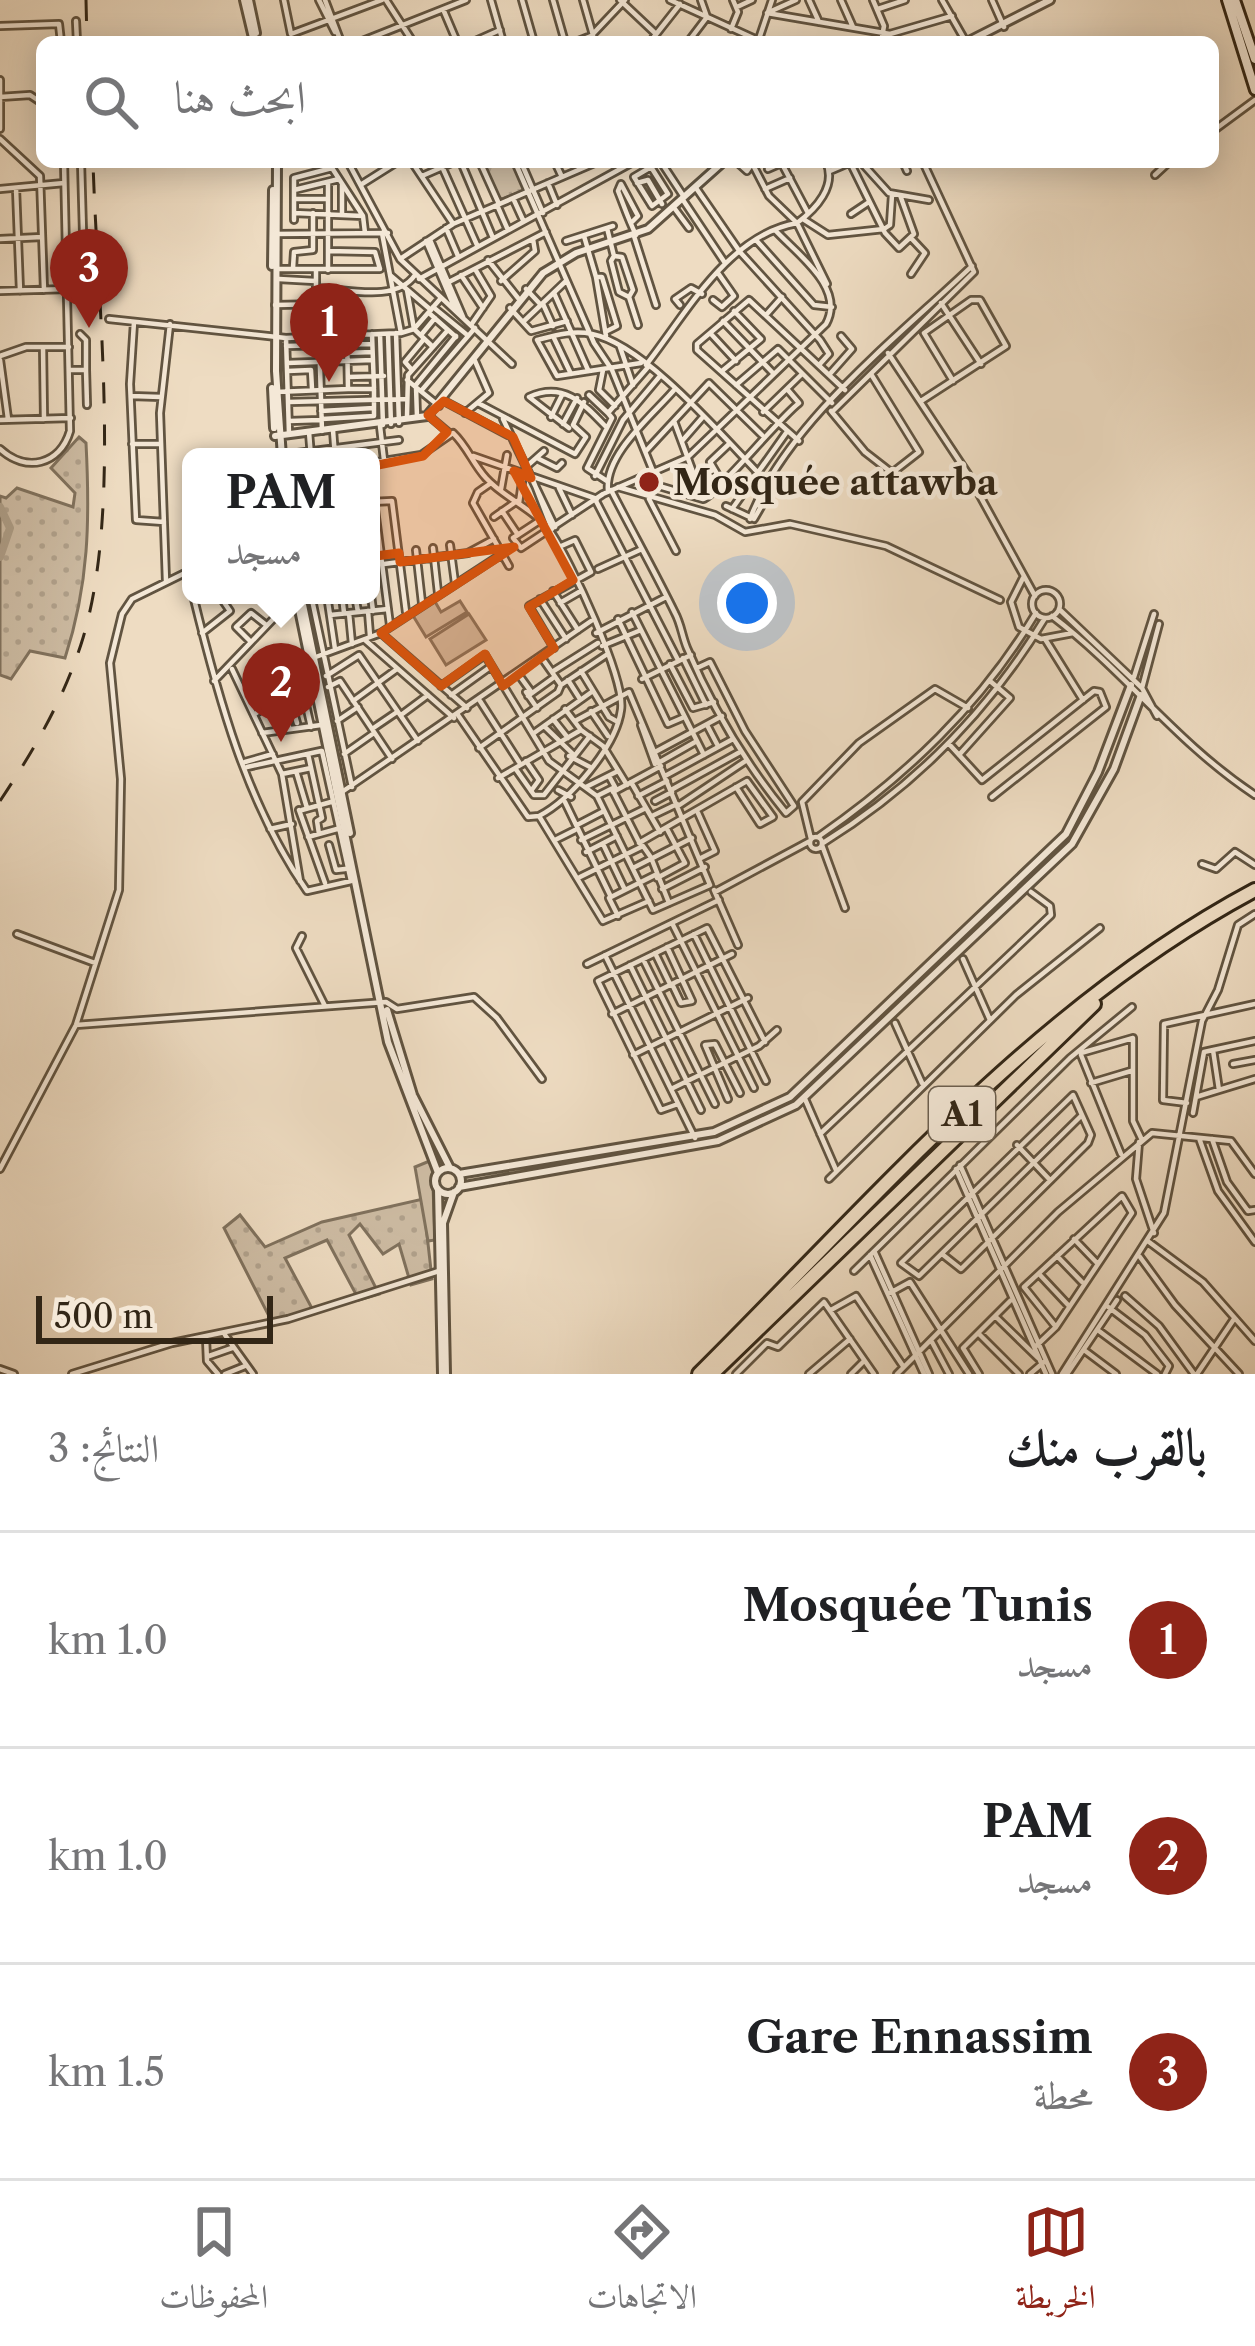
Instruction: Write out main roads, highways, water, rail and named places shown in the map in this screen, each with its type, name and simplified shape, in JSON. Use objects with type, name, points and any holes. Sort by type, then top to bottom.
[{"type":"highway","name":"A1","points":[[699,1374],[1064,1017],[1158,947],[1255,894]]},
{"type":"highway","name":"A1","points":[[712,1374],[1062,1030],[1160,954],[1255,894]]},
{"type":"main road","points":[[1231,0],[1255,59]]},
{"type":"main road","points":[[1231,0],[1255,78]]},
{"type":"main road","points":[[1231,0],[1255,90]]},
{"type":"waterway","points":[[0,507],[10,528],[0,557]]},
{"type":"railway","points":[[86,0],[87,36]]},
{"type":"railway","points":[[0,801],[58,702],[83,638],[95,586],[102,528],[104,403],[93,168]]},
{"type":"place","name":"Gare Ennassim","points":[[89,328]]},
{"type":"place","name":"Mosquée Tunis","points":[[329,382]]},
{"type":"place","name":"Mosquée attawba","points":[[649,482]]},
{"type":"place","name":"PAM","points":[[281,742]]}]
